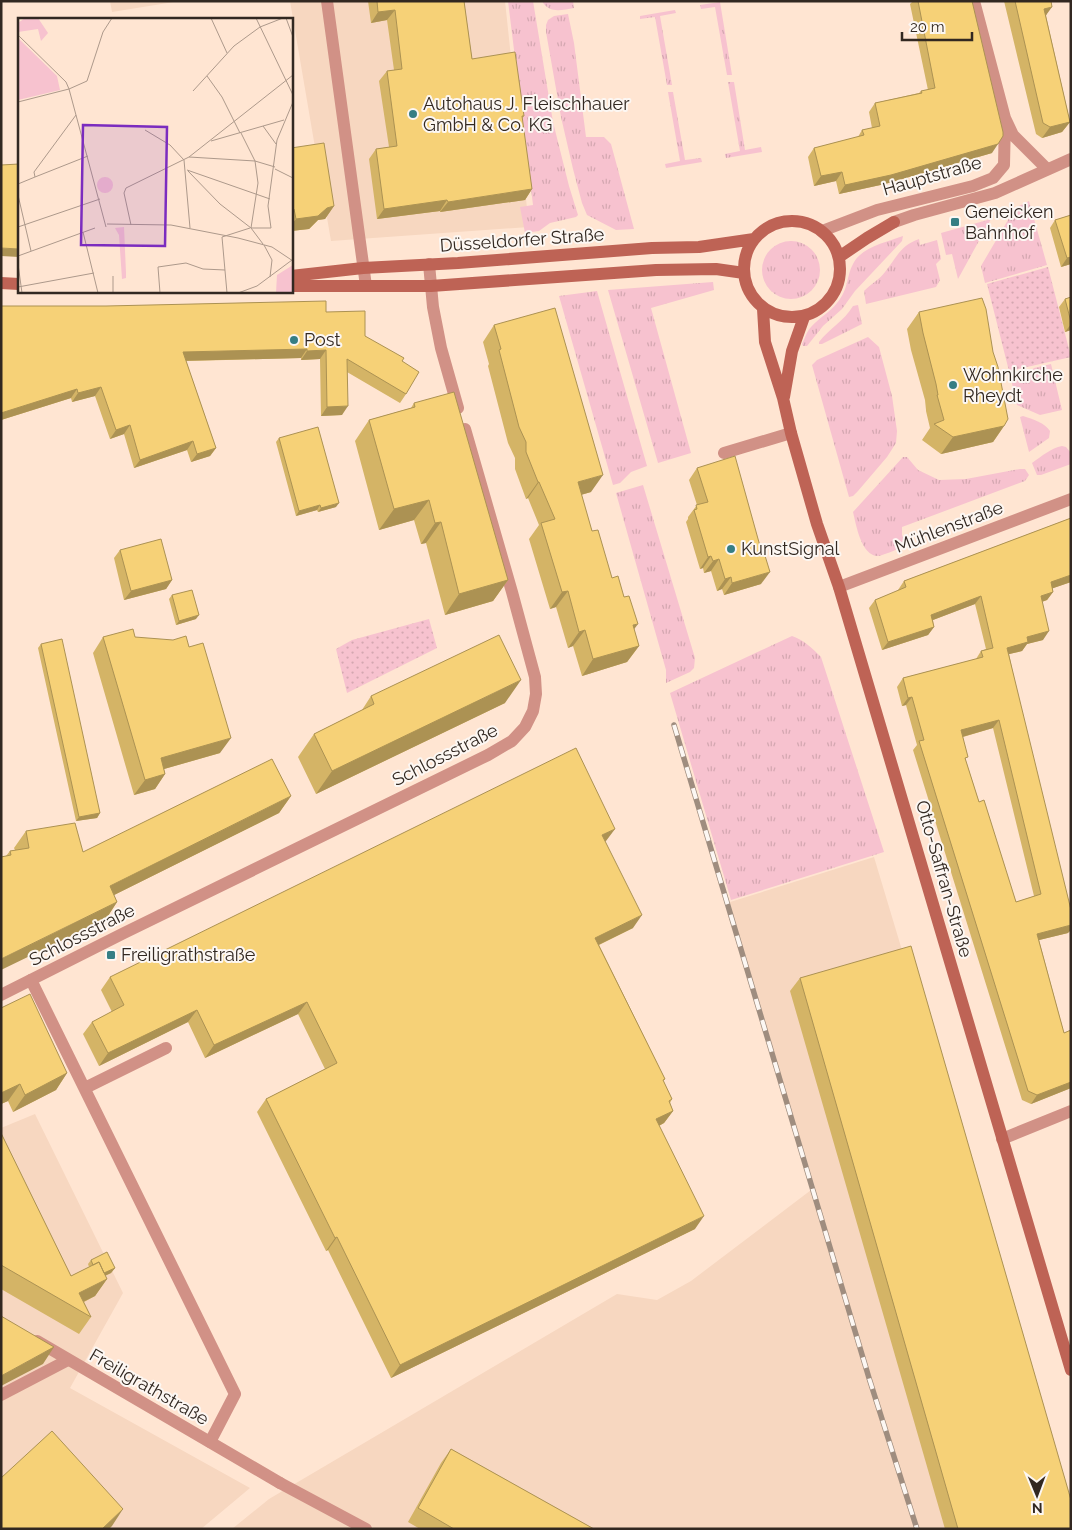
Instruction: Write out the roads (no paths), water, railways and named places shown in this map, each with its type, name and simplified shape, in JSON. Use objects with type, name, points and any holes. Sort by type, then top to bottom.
[{"type":"main road","points":[[797,221],[810,224],[822,231],[834,244],[840,257],[840,278],[834,295],[821,309],[804,317],[785,318],[763,309],[750,295],[744,274],[745,255],[754,239],[766,228],[781,222],[797,221]]},
{"type":"main road","points":[[840,257],[894,222]]},
{"type":"main road","name":"Düsseldorfer Straße","points":[[292,276],[364,268],[458,263],[652,248],[699,247],[754,239]]},
{"type":"main road","points":[[292,286],[431,286],[656,270],[716,269],[744,274]]},
{"type":"main road","points":[[1,283],[18,284]]},
{"type":"main road","name":"Otto-Saffran-Straße","points":[[763,309],[765,342],[783,398],[817,524],[839,587],[1071,1370]]},
{"type":"main road","name":"Otto-Saffran-Straße","points":[[783,398],[792,351],[804,317]]},
{"type":"street","points":[[327,1],[366,286]]},
{"type":"street","points":[[974,1],[1006,118],[1013,135],[1047,169]]},
{"type":"street","name":"Hauptstraße","points":[[822,231],[877,210],[972,186],[993,178],[1004,166],[1006,118]]},
{"type":"street","name":"Hauptstraße","points":[[894,222],[995,193],[1071,159]]},
{"type":"street","name":"Schlossstraße","points":[[1,995],[488,755],[512,741],[525,727],[533,711],[536,694],[535,677],[441,348],[433,307],[429,264]]},
{"type":"street","points":[[724,454],[791,433]]},
{"type":"street","name":"Mühlenstraße","points":[[839,587],[1071,499]]},
{"type":"street","points":[[31,980],[235,1394],[210,1442]]},
{"type":"street","points":[[85,1088],[166,1048]]},
{"type":"street","points":[[1002,1139],[1071,1111]]},
{"type":"street","name":"Freiligrathstraße","points":[[26,1334],[358,1527]]},
{"type":"street","points":[[1,1395],[68,1360]]},
{"type":"railway","points":[[674,725],[869,1378],[917,1529]]},
{"type":"place","name":"Autohaus J. Fleischhauer GmbH & Co. KG","points":[[413,114]]},
{"type":"place","name":"Geneicken Bahnhof","points":[[955,222]]},
{"type":"place","name":"Post","points":[[294,340]]},
{"type":"place","name":"Wohnkirche Rheydt","points":[[953,385]]},
{"type":"place","name":"KunstSignal","points":[[731,549]]},
{"type":"place","name":"Freiligrathstraße","points":[[111,955]]}]
